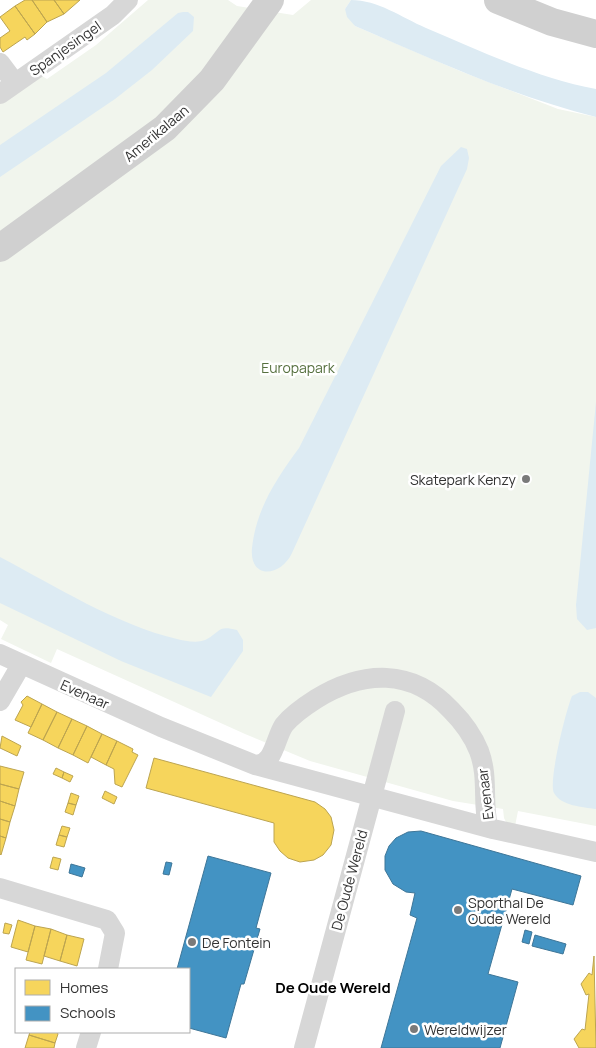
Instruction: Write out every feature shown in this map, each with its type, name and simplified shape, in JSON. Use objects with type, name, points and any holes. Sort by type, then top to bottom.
[{"type":"street","name":"Spanjesingel","points":[[8,89],[113,15],[128,0]]},
{"type":"street","points":[[498,0],[552,22],[596,34]]},
{"type":"street","name":"Amerikalaan","points":[[5,243],[165,128],[212,80],[262,3]]},
{"type":"street","points":[[0,63],[8,89]]},
{"type":"street","name":"Evenaar","points":[[0,654],[21,665],[255,765],[494,829],[596,852]]},
{"type":"street","points":[[0,701],[21,665]]},
{"type":"street","name":"Evenaar","points":[[255,765],[260,766],[268,761],[284,725],[304,707],[329,692],[362,680],[385,677],[403,679],[422,686],[439,697],[461,720],[479,750],[487,781],[486,818],[488,826],[494,829]]},
{"type":"street","name":"De Oude Wereld","points":[[304,1048],[395,711]]},
{"type":"street","points":[[0,888],[107,920],[115,933],[108,968]]},
{"type":"street","points":[[86,1048],[91,1033]]},
{"type":"green space","name":"Europapark","points":[[148,0],[228,0],[237,6],[293,15],[311,0],[351,0],[345,9],[355,26],[460,71],[558,109],[596,117],[596,826],[518,811],[515,826],[507,824],[503,809],[453,801],[310,761],[245,734],[57,649],[51,663],[1,639],[8,625],[0,620],[0,101],[40,75],[47,79],[96,45]]},
{"type":"shaded area","points":[[351,0],[380,6],[488,55],[531,71],[596,89],[596,117],[504,88],[355,26],[347,17],[345,9]]},
{"type":"shaded area","points":[[188,12],[194,17],[193,31],[152,70],[115,99],[0,177],[0,145],[106,73],[178,13]]},
{"type":"shaded area","points":[[461,147],[467,149],[469,158],[467,169],[292,553],[281,567],[267,572],[260,570],[255,566],[252,558],[252,548],[254,534],[263,507],[283,471],[299,448],[441,166]]},
{"type":"shaded area","points":[[596,402],[596,628],[587,630],[577,619],[576,605]]},
{"type":"shaded area","points":[[0,557],[109,615],[154,633],[196,642],[204,641],[226,628],[237,630],[243,640],[243,651],[211,697],[121,661],[0,603]]},
{"type":"shaded area","points":[[580,692],[588,692],[596,698],[596,809],[562,801],[554,793],[553,786],[555,761],[566,716],[572,696]]},
{"type":"building: Homes","points":[[25,0],[32,0],[47,22],[35,34],[15,6]]},
{"type":"building: Homes","points":[[32,0],[54,0],[64,14],[47,22]]},
{"type":"building: Homes","points":[[54,0],[80,0],[64,14]]},
{"type":"building: Homes","points":[[15,6],[35,34],[27,40],[25,37],[3,52],[0,47],[0,38],[10,31],[0,17]]},
{"type":"building: Homes","points":[[27,696],[42,704],[31,727],[15,720],[23,705],[21,702]]},
{"type":"building: Homes","points":[[42,704],[57,712],[43,740],[28,733]]},
{"type":"building: Homes","points":[[57,712],[72,719],[58,748],[43,740]]},
{"type":"building: Homes","points":[[72,719],[87,726],[73,755],[58,748]]},
{"type":"building: Homes","points":[[87,726],[102,734],[88,763],[73,755]]},
{"type":"building: Homes","points":[[102,734],[117,741],[106,765],[91,757]]},
{"type":"building: Homes","points":[[2,736],[21,746],[17,756],[0,748]]},
{"type":"building: Homes","points":[[117,741],[133,749],[132,752],[138,755],[122,787],[115,784],[114,769],[106,765]]},
{"type":"building: Homes","points":[[154,758],[315,802],[325,809],[331,817],[334,830],[331,845],[323,855],[314,860],[300,862],[288,858],[274,842],[274,823],[146,788]]},
{"type":"building: Homes","points":[[0,766],[24,772],[19,789],[0,784]]},
{"type":"building: Homes","points":[[56,768],[64,772],[62,778],[53,774]]},
{"type":"building: Homes","points":[[64,772],[73,776],[70,782],[62,778]]},
{"type":"building: Homes","points":[[0,784],[19,789],[15,806],[0,801]]},
{"type":"building: Homes","points":[[105,791],[117,797],[114,804],[102,798]]},
{"type":"building: Homes","points":[[71,793],[79,796],[76,805],[68,803]]},
{"type":"building: Homes","points":[[0,801],[15,806],[10,822],[0,819]]},
{"type":"building: Homes","points":[[68,803],[76,805],[73,815],[65,812]]},
{"type":"building: Homes","points":[[0,819],[10,822],[6,838],[0,836]]},
{"type":"building: Homes","points":[[62,826],[70,828],[67,837],[59,835]]},
{"type":"building: Homes","points":[[59,835],[67,837],[64,847],[56,845]]},
{"type":"building: Homes","points":[[0,836],[6,838],[1,855],[0,854]]},
{"type":"building: Homes","points":[[53,857],[61,859],[58,870],[50,868]]},
{"type":"building: Homes","points":[[18,920],[35,926],[28,952],[11,947]]},
{"type":"building: Homes","points":[[5,923],[12,925],[9,934],[3,933]]},
{"type":"building: Homes","points":[[35,926],[51,929],[42,964],[26,960]]},
{"type":"building: Homes","points":[[51,929],[67,935],[60,961],[44,956]]},
{"type":"building: Homes","points":[[67,935],[84,939],[77,966],[60,961]]},
{"type":"building: Homes","points":[[594,956],[596,1048],[579,1048],[574,1039],[582,1029],[585,1030],[589,994],[586,995],[581,984],[589,973],[592,975]]},
{"type":"building: Homes","points":[[30,1033],[58,1034],[55,1043],[29,1035]]},
{"type":"building: Homes","points":[[29,1035],[55,1043],[54,1048],[25,1048]]},
{"type":"building: Schools","points":[[421,831],[581,876],[573,905],[512,889],[488,974],[518,982],[500,1048],[381,1048],[417,918],[410,915],[415,893],[406,892],[393,884],[385,870],[385,856],[389,846],[396,838],[408,832]]},
{"type":"building: Schools","points":[[208,856],[271,873],[256,928],[260,929],[244,984],[241,984],[226,1038],[190,1028],[190,968],[177,968]]},
{"type":"building: Schools","points":[[166,862],[172,863],[169,875],[163,874]]},
{"type":"building: Schools","points":[[71,864],[85,868],[82,877],[69,873]]},
{"type":"building: Schools","points":[[525,930],[532,932],[529,944],[522,942]]},
{"type":"building: Schools","points":[[535,935],[566,944],[563,954],[532,946]]},
{"type":"place","name":"Skatepark Kenzy","points":[[526,479]]},
{"type":"place","name":"Sporthal De Oude Wereld","points":[[458,910]]},
{"type":"place","name":"De Fontein","points":[[192,942]]},
{"type":"place","name":"Wereldwijzer","points":[[414,1029]]},
{"type":"district","name":"De Oude Wereld","points":[[333,987]]}]
